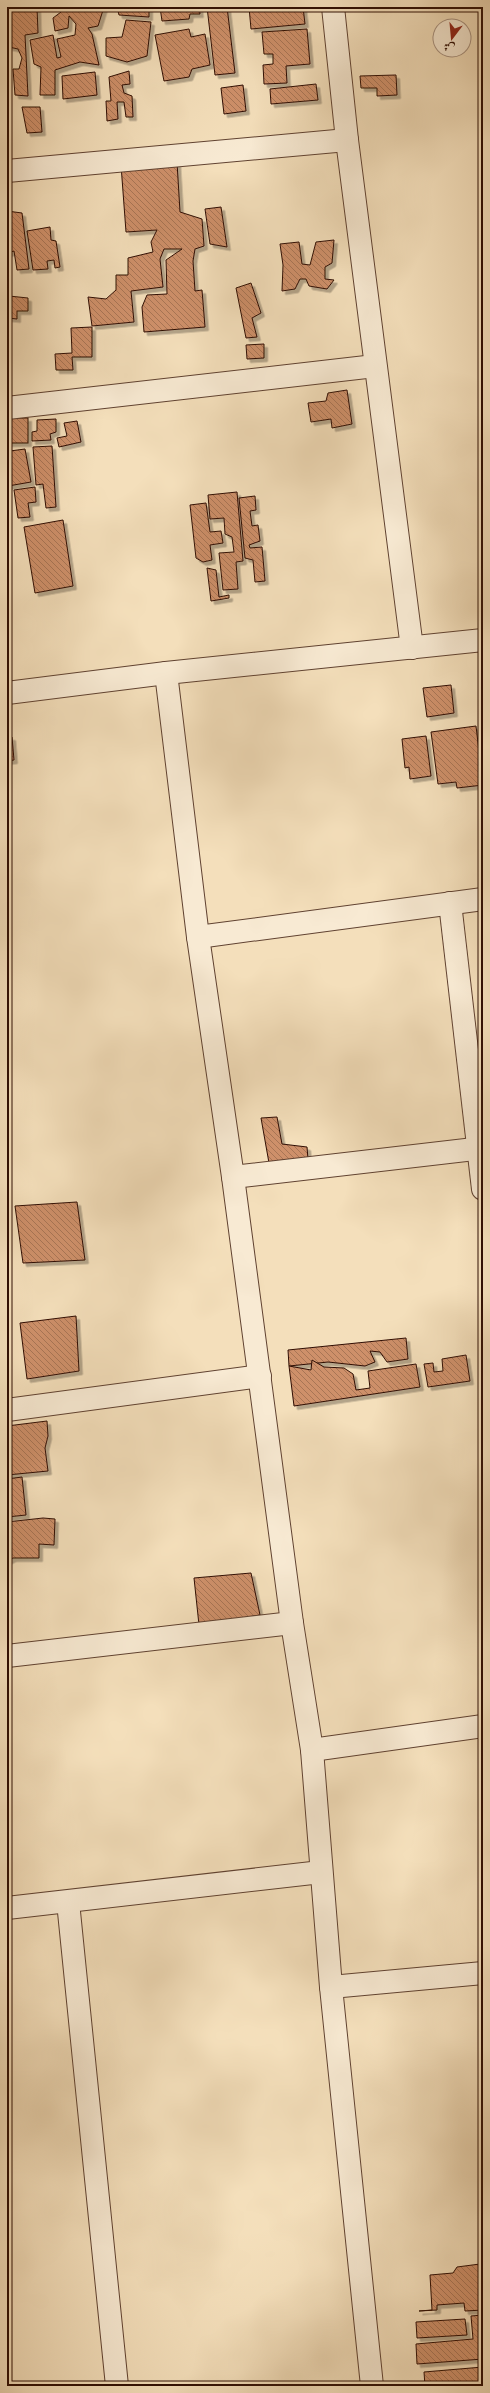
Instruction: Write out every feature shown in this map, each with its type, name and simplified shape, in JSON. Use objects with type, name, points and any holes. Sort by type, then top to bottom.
[{"type":"street","points":[[333,7],[374,366],[412,648]]},
{"type":"street","points":[[7,171],[347,140]]},
{"type":"street","points":[[7,408],[374,366]]},
{"type":"street","points":[[7,693],[166,673],[483,640]]},
{"type":"street","points":[[166,673],[198,936],[233,1177],[292,1623],[312,1750],[331,1988],[372,2386]]},
{"type":"street","points":[[198,936],[483,899]]},
{"type":"street","points":[[450,903],[481,1148],[483,1189]]},
{"type":"street","points":[[233,1177],[481,1148]]},
{"type":"street","points":[[7,1410],[260,1376]]},
{"type":"street","points":[[7,1656],[292,1623]]},
{"type":"street","points":[[312,1750],[483,1726]]},
{"type":"street","points":[[7,1908],[321,1872]]},
{"type":"street","points":[[68,1902],[116,2386]]},
{"type":"street","points":[[331,1988],[483,1973]]},
{"type":"building","points":[[7,7],[37,7],[38,33],[25,35],[28,96],[15,95],[13,69],[19,69],[22,58],[18,49],[9,47]]},
{"type":"building","points":[[57,7],[104,7],[98,26],[88,28],[92,34],[99,65],[80,62],[55,70],[55,95],[40,95],[41,67],[34,64],[30,40],[53,35],[57,58],[61,57],[57,39],[75,35],[76,24],[69,16],[68,28],[55,31],[53,18],[61,12]]},
{"type":"building","points":[[117,7],[149,7],[149,17],[119,15]]},
{"type":"building","points":[[160,7],[199,7],[200,14],[190,14],[189,19],[162,21]]},
{"type":"building","points":[[207,7],[227,7],[235,73],[215,75]]},
{"type":"building","points":[[249,7],[303,7],[305,24],[251,29]]},
{"type":"building","points":[[126,20],[151,22],[147,56],[127,62],[106,56],[106,38],[122,37]]},
{"type":"building","points":[[189,29],[191,37],[205,34],[210,65],[192,69],[189,77],[164,81],[155,35]]},
{"type":"building","points":[[307,29],[310,64],[286,66],[287,83],[264,84],[263,65],[273,64],[273,54],[264,54],[262,32]]},
{"type":"building","points":[[129,71],[130,84],[122,85],[124,93],[132,96],[133,117],[126,117],[124,102],[117,102],[118,119],[107,121],[106,101],[111,101],[109,77]]},
{"type":"building","points":[[95,72],[97,95],[63,99],[62,76]]},
{"type":"building","points":[[396,75],[397,95],[377,96],[377,88],[361,88],[360,76]]},
{"type":"building","points":[[316,84],[318,100],[271,104],[270,89]]},
{"type":"building","points":[[243,85],[246,111],[224,114],[221,88]]},
{"type":"building","points":[[22,107],[40,107],[42,132],[27,133]]},
{"type":"building","points":[[177,162],[180,212],[202,219],[204,246],[195,249],[193,261],[195,291],[202,290],[205,327],[144,332],[142,307],[147,295],[167,294],[166,260],[182,249],[164,249],[160,259],[163,287],[131,291],[134,322],[92,326],[88,297],[106,299],[116,290],[116,275],[128,275],[128,258],[153,252],[151,242],[157,230],[126,232],[121,165]]},
{"type":"building","points":[[221,207],[227,247],[210,244],[205,209]]},
{"type":"building","points":[[7,211],[22,213],[29,269],[17,270],[14,251],[8,253],[7,258]]},
{"type":"building","points":[[50,227],[51,240],[56,241],[60,267],[55,268],[54,260],[47,261],[48,269],[33,270],[27,231]]},
{"type":"building","points":[[334,240],[332,263],[325,267],[325,279],[334,280],[327,289],[309,286],[306,279],[300,279],[295,289],[282,291],[283,265],[280,244],[299,242],[302,264],[310,265],[316,242]]},
{"type":"building","points":[[251,283],[261,313],[252,318],[257,337],[246,338],[236,288]]},
{"type":"building","points":[[9,296],[28,298],[28,311],[17,311],[17,319],[8,318]]},
{"type":"building","points":[[92,327],[92,357],[72,357],[73,370],[56,370],[55,354],[72,353],[71,328]]},
{"type":"building","points":[[264,344],[264,358],[247,359],[246,345]]},
{"type":"building","points":[[347,390],[352,424],[332,428],[331,419],[311,422],[308,403],[326,401],[328,393]]},
{"type":"building","points":[[7,418],[28,418],[28,443],[7,443]]},
{"type":"building","points":[[56,419],[56,432],[50,434],[51,440],[32,441],[32,432],[37,431],[37,420]]},
{"type":"building","points":[[77,421],[81,442],[59,447],[57,438],[67,436],[64,423]]},
{"type":"building","points":[[52,446],[56,507],[46,508],[43,484],[36,485],[33,447]]},
{"type":"building","points":[[25,449],[31,482],[8,486],[7,458],[10,451]]},
{"type":"building","points":[[35,487],[36,502],[28,503],[30,517],[18,518],[14,490]]},
{"type":"building","points":[[237,492],[243,561],[236,562],[238,589],[223,590],[219,553],[234,552],[232,537],[225,534],[224,518],[210,519],[208,495]]},
{"type":"building","points":[[255,496],[256,510],[250,511],[252,526],[258,525],[260,541],[249,545],[250,548],[262,547],[265,581],[255,582],[253,560],[245,558],[239,498]]},
{"type":"building","points":[[206,503],[210,532],[221,531],[223,543],[210,545],[212,560],[203,562],[196,558],[190,505]]},
{"type":"building","points":[[63,520],[73,586],[35,593],[24,527]]},
{"type":"building","points":[[207,568],[216,570],[219,597],[229,595],[229,598],[211,601]]},
{"type":"building","points":[[451,685],[454,713],[427,717],[423,688]]},
{"type":"building","points":[[476,726],[483,785],[457,788],[456,782],[438,784],[431,732]]},
{"type":"building","points":[[426,736],[431,776],[410,779],[409,767],[405,768],[402,739]]},
{"type":"building","points":[[7,737],[12,737],[14,760],[7,761]]},
{"type":"building","points":[[277,1117],[282,1144],[307,1147],[308,1159],[269,1163],[261,1118]]},
{"type":"building","points":[[77,1202],[85,1260],[23,1263],[15,1206]]},
{"type":"building","points":[[76,1316],[79,1371],[27,1379],[20,1323]]},
{"type":"building","points":[[406,1338],[408,1359],[387,1362],[380,1352],[370,1351],[375,1362],[365,1366],[328,1362],[289,1366],[288,1350]]},
{"type":"building","points":[[466,1355],[470,1381],[428,1387],[424,1364],[433,1363],[434,1372],[443,1371],[442,1359]]},
{"type":"building","points":[[312,1360],[324,1367],[344,1368],[353,1374],[356,1390],[370,1388],[368,1371],[416,1364],[420,1387],[294,1406],[289,1366],[311,1370]]},
{"type":"building","points":[[47,1421],[48,1436],[45,1448],[48,1471],[7,1475],[7,1426]]},
{"type":"building","points":[[22,1477],[26,1515],[7,1517],[7,1479]]},
{"type":"building","points":[[43,1518],[55,1519],[54,1545],[39,1544],[39,1558],[13,1558],[7,1561],[7,1522]]},
{"type":"building","points":[[251,1573],[260,1615],[199,1625],[194,1578]]},
{"type":"building","points":[[480,2264],[483,2282],[483,2310],[465,2311],[464,2303],[437,2305],[437,2310],[419,2311],[432,2310],[430,2275],[453,2273],[457,2267]]},
{"type":"building","points":[[483,2315],[483,2359],[417,2364],[416,2344],[473,2339],[471,2316]]},
{"type":"building","points":[[465,2319],[467,2335],[417,2338],[416,2322]]},
{"type":"building","points":[[483,2367],[483,2386],[425,2386],[424,2372]]}]
